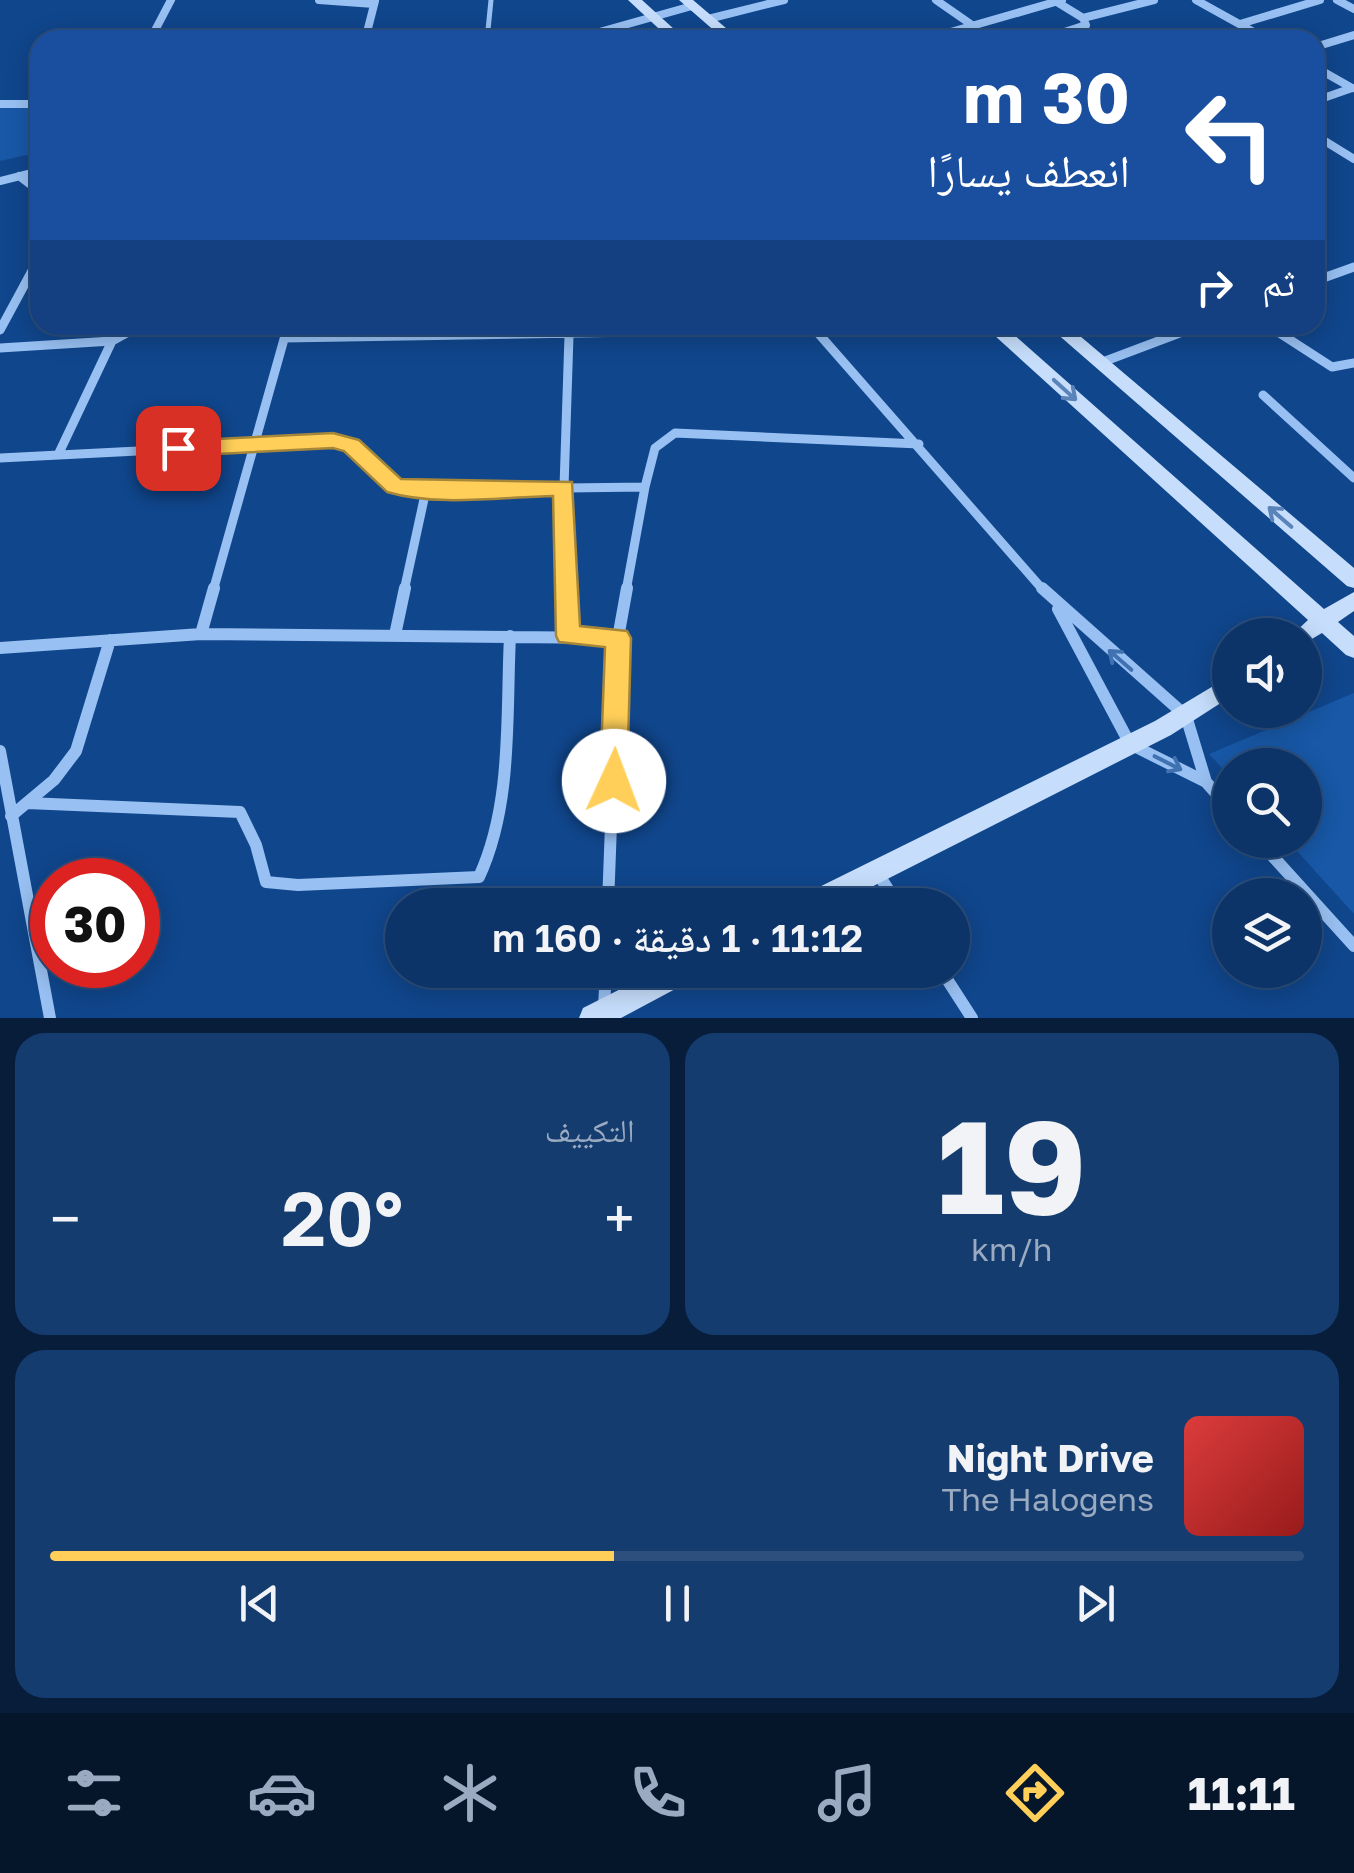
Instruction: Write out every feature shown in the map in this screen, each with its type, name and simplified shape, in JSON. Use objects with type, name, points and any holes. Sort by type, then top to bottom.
[{"type":"street","points":[[155,30],[171,0]]},
{"type":"street","points":[[319,0],[374,2],[368,30]]},
{"type":"street","points":[[634,0],[668,30]]},
{"type":"street","points":[[708,19],[784,0]]},
{"type":"street","points":[[936,0],[972,25]]},
{"type":"street","points":[[1083,18],[1154,0]]},
{"type":"street","points":[[1196,0],[1250,30]]},
{"type":"street","points":[[1240,24],[1320,0]]},
{"type":"street","points":[[1337,0],[1354,9]]},
{"type":"street","points":[[956,30],[1059,1],[1083,18],[1086,25],[1075,30]]},
{"type":"street","points":[[609,30],[654,18],[688,3],[721,30]]},
{"type":"street","points":[[1325,44],[1354,34]]},
{"type":"street","points":[[1325,72],[1353,88]]},
{"type":"street","points":[[1325,98],[1353,88]]},
{"type":"street","points":[[0,104],[30,104]]},
{"type":"street","points":[[1325,141],[1354,159]]},
{"type":"street","points":[[0,180],[30,173]]},
{"type":"street","points":[[19,176],[30,184]]},
{"type":"street","points":[[1325,278],[1354,266]]},
{"type":"street","points":[[0,330],[30,273]]},
{"type":"street","points":[[0,348],[112,341],[123,335]]},
{"type":"street","points":[[201,634],[286,335]]},
{"type":"street","points":[[285,338],[575,335]]},
{"type":"street","points":[[826,335],[1055,604],[1186,716],[1206,782]]},
{"type":"street","points":[[1003,335],[1301,618]]},
{"type":"street","points":[[1067,335],[1354,580]]},
{"type":"street","points":[[1100,364],[1174,335]]},
{"type":"street","points":[[1282,335],[1332,367],[1354,363]]},
{"type":"street","points":[[568,636],[564,487],[569,336]]},
{"type":"street","points":[[58,455],[112,341]]},
{"type":"street","points":[[1263,395],[1354,478]]},
{"type":"street","points":[[609,888],[618,638],[652,450],[663,437],[675,433],[920,444]]},
{"type":"street","points":[[0,458],[333,440],[351,445],[395,486],[426,490],[645,487]]},
{"type":"street","points":[[395,635],[426,490]]},
{"type":"street","points":[[1322,621],[1354,600]]},
{"type":"street","points":[[1055,604],[1130,744],[1206,782],[1212,789]]},
{"type":"street","points":[[1322,633],[1354,650]]},
{"type":"street","points":[[0,648],[201,634],[618,638]]},
{"type":"street","points":[[27,803],[240,812],[256,845],[266,882],[298,885],[479,877],[490,860],[497,826],[510,636]]},
{"type":"street","points":[[12,816],[54,780],[76,752],[110,640]]},
{"type":"street","points":[[842,888],[1186,716],[1212,698]]},
{"type":"street","points":[[0,751],[2,781],[50,1018]]},
{"type":"street","points":[[1274,858],[1354,946]]},
{"type":"street","points":[[876,870],[887,888]]},
{"type":"street","points":[[598,1015],[603,988]]},
{"type":"street","points":[[598,1015],[651,988]]},
{"type":"street","points":[[953,988],[972,1018]]},
{"type":"lane","points":[[488,30],[490,0]]},
{"type":"shaded area","points":[[0,107],[30,107],[30,154],[0,161]]},
{"type":"shaded area","points":[[1354,693],[1354,914],[1303,858],[1322,858],[1322,748],[1223,748],[1271,728],[1322,728],[1322,706]]},
{"type":"route","points":[[178,448],[333,440],[351,445],[395,486],[416,490],[564,487],[568,636],[618,638],[614,781]]}]
